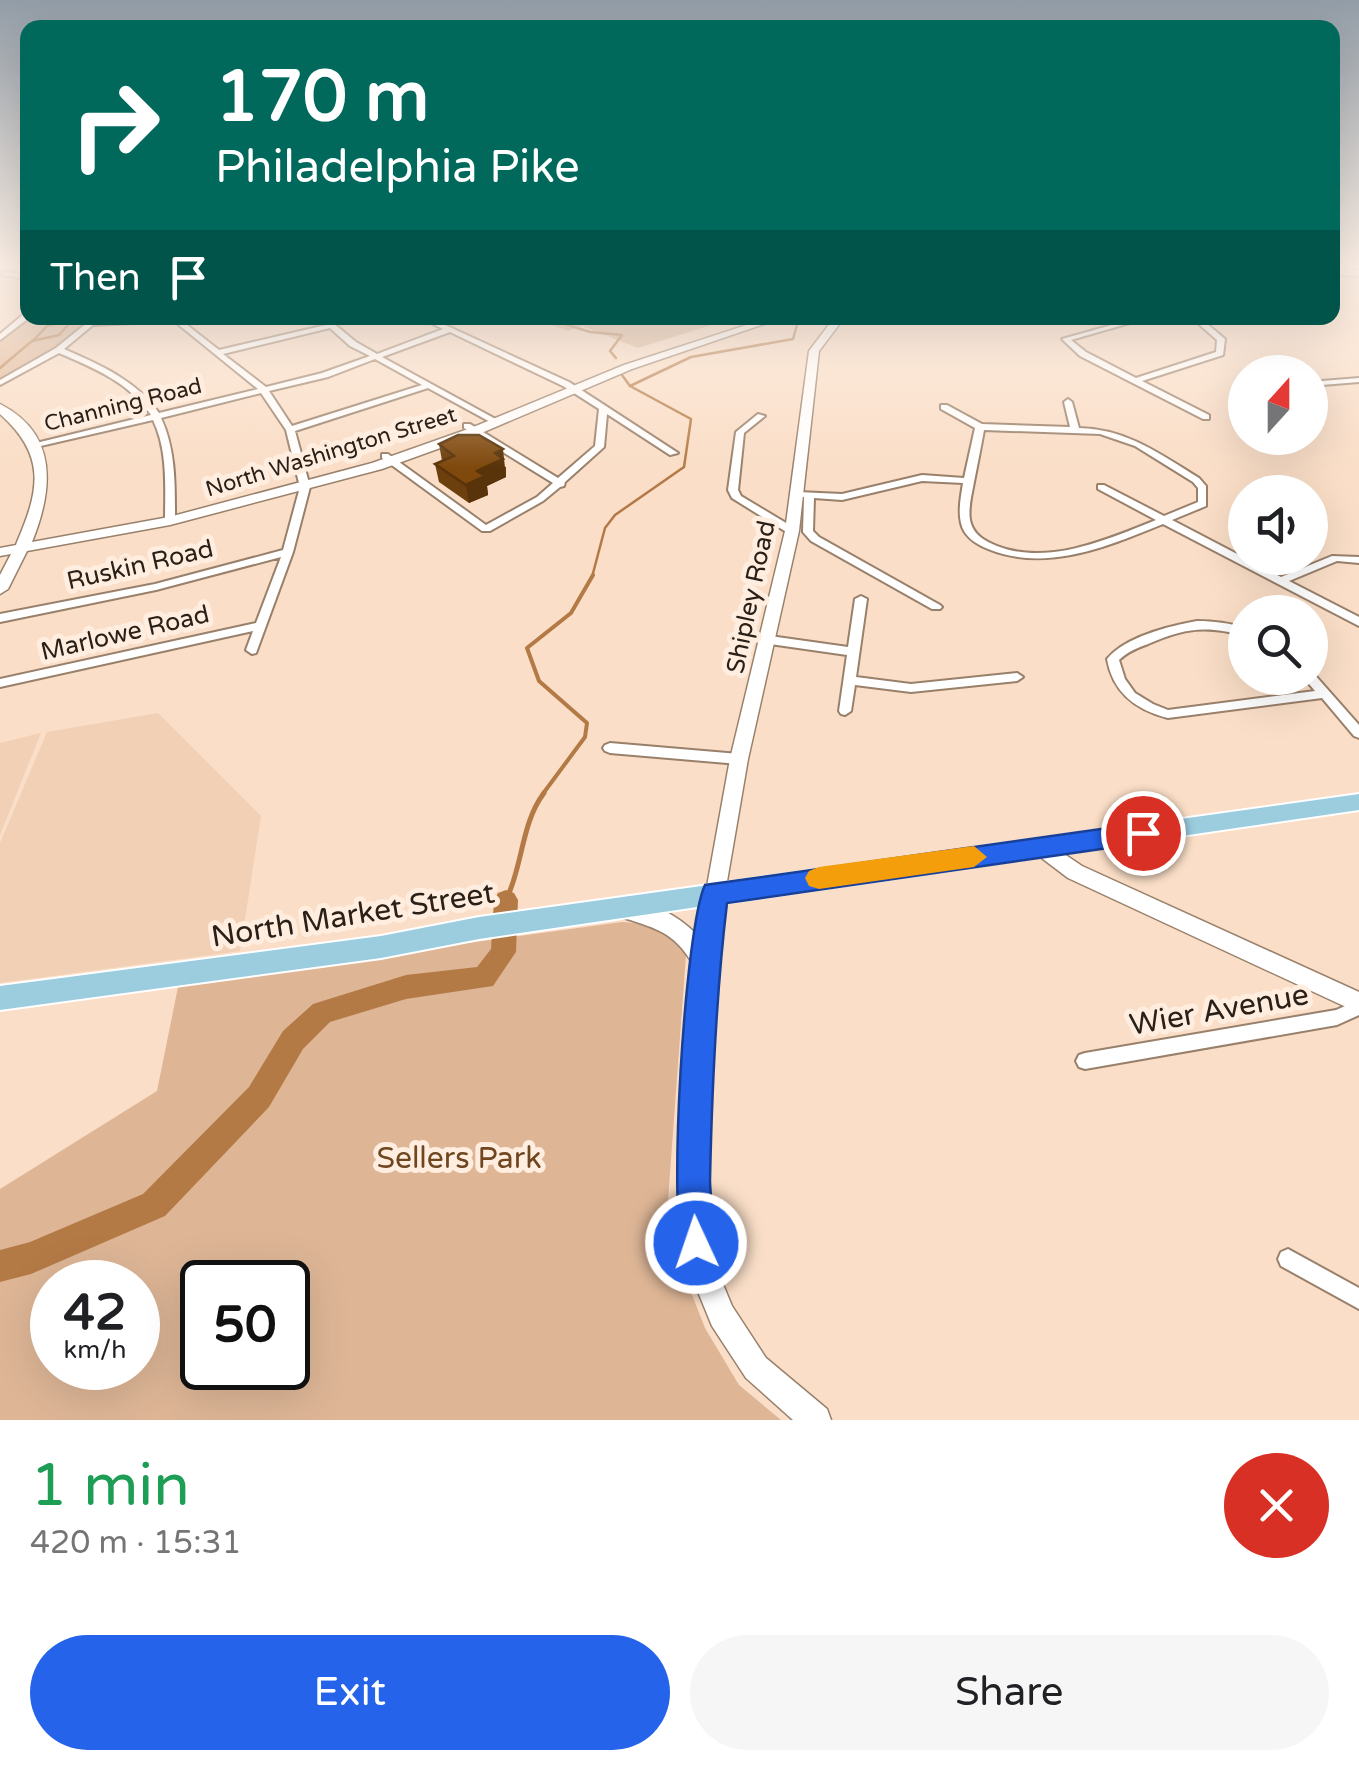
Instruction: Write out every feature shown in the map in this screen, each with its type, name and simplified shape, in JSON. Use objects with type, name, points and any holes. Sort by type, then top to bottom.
[{"type":"main road","points":[[570,387],[711,334]]},
{"type":"main road","name":"North Washington Street","points":[[0,552],[24,544],[170,518],[389,458],[570,387],[728,334]]},
{"type":"main road","name":"Shipley Road","points":[[816,1420],[756,1368],[730,1331],[700,1264],[693,1184],[705,967],[714,893],[740,759],[800,531],[814,351],[827,334]]},
{"type":"main road","points":[[0,408],[24,428],[43,471],[42,492],[24,544],[0,588]]},
{"type":"main road","name":"North Washington Street","points":[[0,543],[24,544]]},
{"type":"main road","name":"North Market Street","points":[[0,998],[381,947],[479,928],[714,893],[1359,802]]},
{"type":"main road","points":[[1042,847],[1075,872],[1359,1005]]},
{"type":"main road","points":[[617,908],[653,916],[679,929],[705,967]]},
{"type":"street","points":[[0,383],[59,350],[78,334]]},
{"type":"street","points":[[197,334],[263,389],[290,430],[304,483],[288,552],[252,650]]},
{"type":"street","points":[[220,352],[296,334]]},
{"type":"street","points":[[344,334],[376,357],[493,420]]},
{"type":"street","name":"Channing Road","points":[[35,446],[263,389],[376,357],[437,334]]},
{"type":"street","points":[[458,334],[570,387],[673,453]]},
{"type":"street","points":[[1086,334],[1066,340],[1068,345],[1206,417]]},
{"type":"street","points":[[1135,381],[1220,353],[1221,340],[1214,334]]},
{"type":"street","points":[[59,350],[112,372],[155,414],[170,445],[170,518]]},
{"type":"street","points":[[1328,382],[1359,380]]},
{"type":"street","points":[[290,430],[430,385]]},
{"type":"street","points":[[1068,402],[1075,428]]},
{"type":"street","points":[[389,458],[486,529],[561,484],[600,447],[603,407]]},
{"type":"street","points":[[944,407],[980,427],[1075,428],[1138,444],[1196,480],[1202,488],[1203,504],[1066,554],[1023,558],[986,545],[968,531],[964,518],[980,427]]},
{"type":"street","points":[[761,416],[740,432],[733,490],[754,509],[936,607]]},
{"type":"street","points":[[471,429],[561,484]]},
{"type":"street","points":[[804,495],[842,497],[922,478],[970,481]]},
{"type":"street","points":[[1101,487],[1359,622]]},
{"type":"street","name":"Ruskin Road","points":[[0,618],[156,587],[288,552]]},
{"type":"street","points":[[1283,580],[1353,558]]},
{"type":"street","points":[[845,711],[861,599]]},
{"type":"street","points":[[1228,626],[1192,623],[1120,651],[1113,660],[1114,672],[1142,706],[1168,714],[1317,695]]},
{"type":"street","name":"Marlowe Road","points":[[0,683],[260,626]]},
{"type":"street","points":[[771,636],[853,648]]},
{"type":"street","points":[[848,680],[911,688],[1018,677]]},
{"type":"street","points":[[1325,695],[1359,732]]},
{"type":"street","points":[[610,748],[740,759]]},
{"type":"street","name":"Wier Avenue","points":[[1085,1060],[1337,1017],[1359,1005]]},
{"type":"street","points":[[1288,1259],[1359,1299]]},
{"type":"shaded area","points":[[158,713],[261,816],[240,951],[0,983],[0,843],[47,732]]},
{"type":"shaded area","points":[[41,733],[0,835],[0,743]]},
{"type":"green space","points":[[5,334],[78,334],[0,383],[0,338]]},
{"type":"green space","points":[[603,334],[682,334],[638,348]]},
{"type":"green space","name":"Sellers Park","points":[[622,922],[641,924],[666,935],[686,955],[666,1228],[705,1328],[739,1385],[781,1420],[0,1420],[0,1189],[157,1091],[179,982]]},
{"type":"building","points":[[458,435],[479,435],[503,449],[495,453],[503,459],[477,471],[485,476],[466,485],[435,464],[454,456],[439,444]]},
{"type":"waterway","points":[[33,341],[39,334]]},
{"type":"waterway","points":[[33,341],[60,334]]},
{"type":"waterway","points":[[614,334],[622,335],[610,351],[616,358]]},
{"type":"waterway","points":[[630,386],[691,357],[793,339],[794,334]]},
{"type":"waterway","points":[[0,368],[33,341]]},
{"type":"waterway","points":[[622,375],[630,386]]},
{"type":"waterway","points":[[592,576],[605,528],[615,515],[684,467],[691,419],[630,386]]},
{"type":"waterway","points":[[542,795],[585,737],[587,723],[539,681],[527,648],[571,613],[592,576]]},
{"type":"waterway","points":[[506,900],[526,831],[544,793]]},
{"type":"waterway","points":[[0,1266],[31,1258],[154,1205],[259,1097],[293,1040],[322,1013],[406,987],[484,978],[503,952],[506,900]]},
{"type":"slow traffic","points":[[819,878],[974,857]]},
{"type":"route","points":[[696,1243],[693,1184],[705,967],[714,893],[1143,833]]}]
